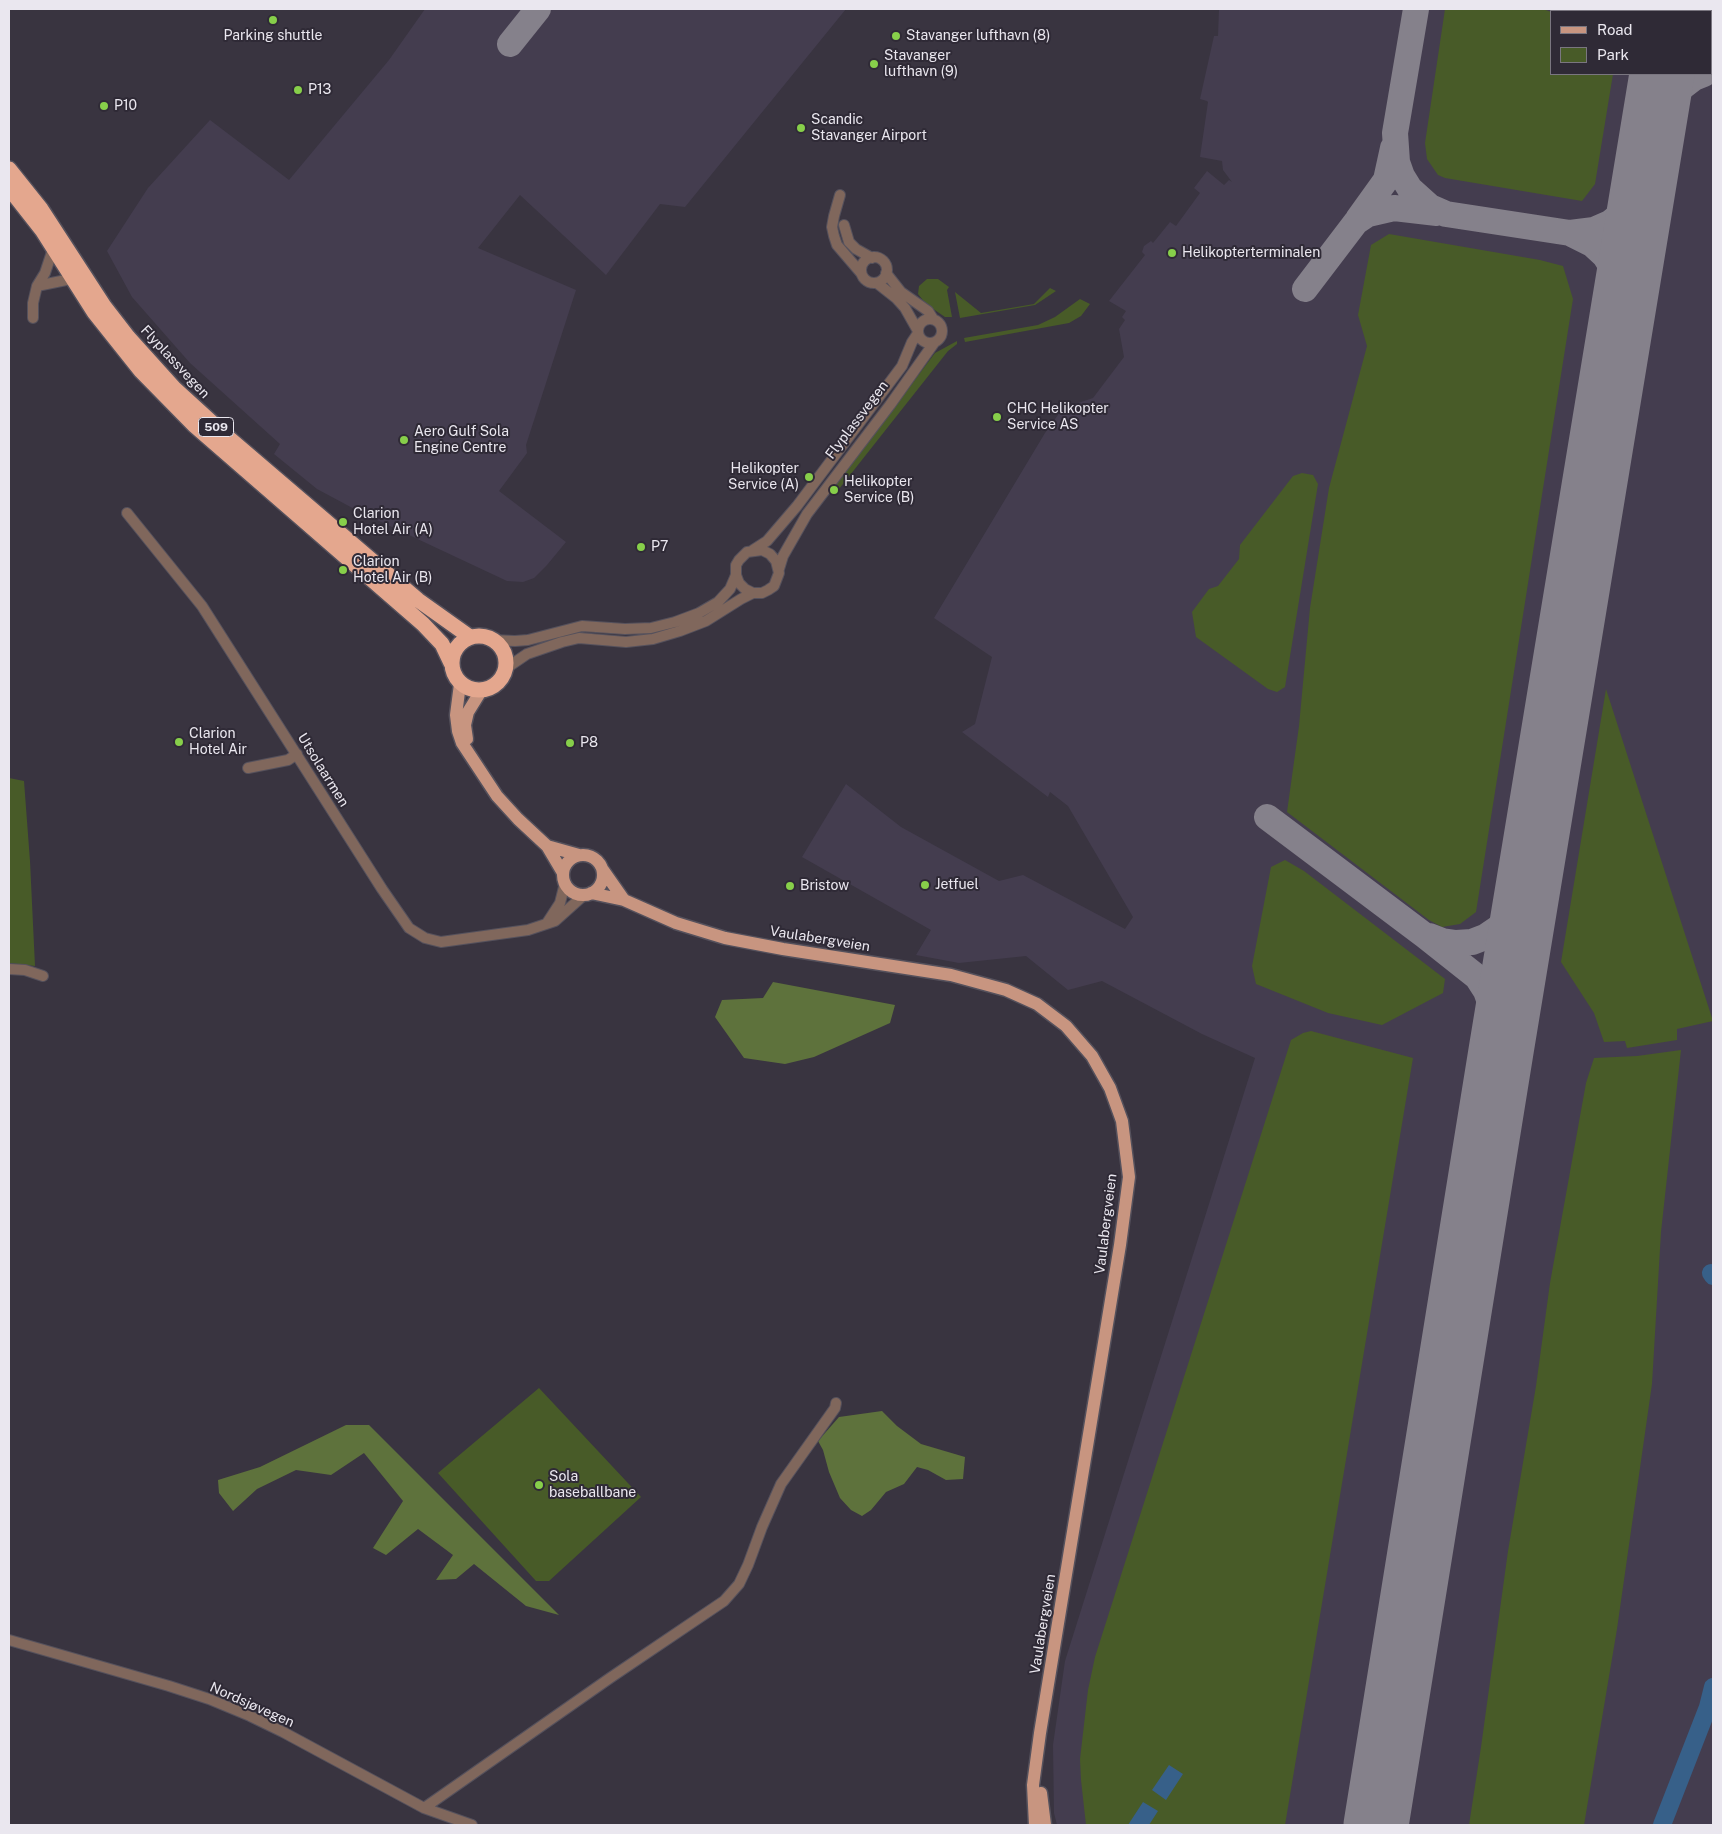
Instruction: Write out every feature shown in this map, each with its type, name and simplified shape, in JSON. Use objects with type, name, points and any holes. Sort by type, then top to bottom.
[{"type":"highway","name":"Flyplassvegen","points":[[9,169],[41,209],[104,306],[128,337],[174,388],[231,440],[418,600],[470,638]]},
{"type":"highway","name":"509","points":[[9,188],[30,214],[71,279],[118,342],[164,396],[194,426],[423,624],[442,644],[454,675],[460,684]]},
{"type":"highway","points":[[451,664],[454,652],[460,643],[470,638],[482,636],[492,640],[501,647],[505,658],[505,669],[501,680],[492,687],[481,691],[470,690],[460,684]]},
{"type":"main road","points":[[460,684],[456,715],[462,743],[497,796],[547,846],[564,878],[575,893],[588,894],[601,884],[603,870]]},
{"type":"main road","points":[[469,754],[466,725],[468,712],[481,691]]},
{"type":"main road","points":[[547,846],[594,858],[598,861],[624,900]]},
{"type":"main road","points":[[564,878],[570,860],[578,855]]},
{"type":"main road","name":"Vaulabergveien","points":[[588,894],[624,900],[676,923],[726,938],[783,949],[952,975],[1006,990],[1037,1004],[1066,1026],[1092,1056],[1110,1088],[1120,1113],[1129,1177],[1033,1785],[1036,1825]]},
{"type":"main road","name":"Vaulabergveien","points":[[1038,1753],[1045,1825]]},
{"type":"street","points":[[840,195],[832,228],[837,245],[867,281],[877,283],[905,308],[924,342],[934,343]]},
{"type":"street","points":[[844,225],[849,242],[856,249],[872,258],[883,261],[886,273],[883,279],[877,283]]},
{"type":"street","points":[[33,318],[33,303],[37,286],[46,273],[53,248]]},
{"type":"street","points":[[861,274],[863,263],[872,258]]},
{"type":"street","points":[[886,273],[901,292],[928,311],[933,319]]},
{"type":"street","points":[[37,286],[71,279]]},
{"type":"street","name":"Flyplassvegen","points":[[753,550],[767,541],[797,506],[902,366],[919,326],[925,320],[933,319],[939,323],[942,332],[941,337],[934,343],[890,405],[807,514],[783,556],[779,570]]},
{"type":"street","name":"Utsolaarmen","points":[[127,513],[202,606],[402,920],[415,933],[441,942],[528,930],[556,921],[588,894]]},
{"type":"street","points":[[492,640],[521,640],[582,626],[625,629],[651,628],[699,613],[718,602],[730,589],[736,575],[738,560],[742,555],[753,550],[762,550],[770,554],[776,561],[779,570],[774,586],[762,593],[753,593],[745,589],[739,583],[736,575]]},
{"type":"street","points":[[505,669],[527,654],[570,640],[580,638],[626,642],[653,639],[680,631],[706,621],[753,593]]},
{"type":"street","points":[[248,768],[288,760],[297,754]]},
{"type":"street","points":[[547,923],[560,903],[564,878]]},
{"type":"street","points":[[9,969],[25,970],[43,976]]},
{"type":"street","points":[[424,1808],[724,1601],[739,1584],[782,1484],[835,1408],[836,1403]]},
{"type":"street","name":"Nordsjøvegen","points":[[9,1640],[209,1699],[283,1732],[424,1808],[472,1825]]},
{"type":"shaded area","points":[[425,9],[846,9],[685,207],[660,204],[606,275],[520,195],[478,248],[576,290],[526,445],[527,453],[499,491],[566,542],[534,578],[523,582],[507,581],[360,512],[317,489],[274,454],[280,444],[190,363],[132,297],[107,251],[148,188],[210,120],[289,180],[389,60]]},
{"type":"shaded area","points":[[1219,9],[1713,9],[1713,1825],[1057,1825],[1054,1813],[1053,1745],[1065,1661],[1255,1058],[1202,1034],[1102,981],[1068,990],[1026,956],[959,963],[916,955],[931,930],[802,857],[846,784],[901,827],[999,881],[1023,875],[1125,929],[1133,917],[1068,806],[1050,792],[1048,797],[962,732],[975,724],[992,657],[934,618],[1045,433],[1063,408],[1093,398],[1124,357],[1119,329],[1125,320],[1122,317],[1126,311],[1109,301],[1145,255],[1142,252],[1144,246],[1151,241],[1153,243],[1170,222],[1176,226],[1200,193],[1194,188],[1207,171],[1224,185],[1229,180],[1232,182],[1223,170],[1222,161],[1200,157],[1208,102],[1200,99],[1214,36],[1218,36]]},
{"type":"green space","points":[[1445,9],[1543,9],[1550,12],[1550,75],[1613,75],[1595,184],[1582,201],[1445,178],[1438,175],[1427,159],[1425,143]]},
{"type":"green space","points":[[1389,234],[1540,260],[1563,266],[1573,299],[1476,912],[1460,924],[1442,927],[1429,920],[1287,812],[1299,726],[1310,608],[1329,488],[1367,346],[1358,315],[1371,245]]},
{"type":"green space","points":[[927,279],[938,279],[949,287],[947,290],[952,317],[945,317],[926,304],[918,294],[919,286]]},
{"type":"green space","points":[[1050,288],[1056,291],[1035,305],[960,318],[955,292],[981,313],[1034,304]]},
{"type":"green space","points":[[1080,299],[1090,304],[1081,316],[1069,323],[965,342],[964,338],[1038,325],[1055,317]]},
{"type":"green space","points":[[957,341],[957,344],[948,351],[839,489],[836,484],[935,353]]},
{"type":"green space","points":[[1302,473],[1313,475],[1318,484],[1285,687],[1277,692],[1268,689],[1196,637],[1192,612],[1209,589],[1218,586],[1239,559],[1240,545],[1293,476]]},
{"type":"green space","points":[[1606,689],[1713,1021],[1677,1029],[1677,1040],[1627,1048],[1625,1041],[1604,1042],[1594,1013],[1561,962]]},
{"type":"green space","points":[[9,778],[24,781],[35,966],[9,963]]},
{"type":"green space","points":[[1285,860],[1304,871],[1445,979],[1443,993],[1382,1025],[1328,1013],[1256,984],[1252,966],[1271,867]]},
{"type":"green space","points":[[773,982],[895,1005],[890,1023],[814,1057],[785,1064],[744,1058],[715,1017],[722,1000],[763,998]]},
{"type":"green space","points":[[1311,1031],[1413,1058],[1285,1825],[1086,1825],[1080,1759],[1088,1690],[1095,1657],[1291,1040]]},
{"type":"green space","points":[[1681,1050],[1661,1232],[1652,1384],[1617,1629],[1584,1825],[1469,1825],[1508,1551],[1536,1386],[1550,1283],[1586,1083],[1594,1058],[1637,1056]]},
{"type":"green space","name":"Sola baseballbane","points":[[539,1388],[641,1497],[549,1581],[536,1581],[438,1473]]},
{"type":"green space","points":[[882,1411],[897,1426],[921,1444],[965,1457],[963,1479],[946,1480],[928,1470],[917,1467],[904,1484],[886,1492],[871,1510],[862,1516],[851,1510],[840,1498],[818,1441],[839,1417]]},
{"type":"green space","points":[[346,1425],[369,1425],[559,1615],[526,1606],[474,1564],[456,1579],[436,1580],[453,1555],[418,1529],[386,1555],[373,1548],[403,1501],[364,1453],[331,1475],[296,1470],[257,1489],[233,1511],[219,1493],[218,1480],[260,1467]]},
{"type":"water","points":[[1169,1765],[1183,1774],[1166,1800],[1152,1790]]},
{"type":"water","points":[[1143,1802],[1158,1811],[1149,1825],[1128,1825]]},
{"type":"waterway","points":[[1662,1825],[1708,1707],[1713,1687]]},
{"type":"taxiway","points":[[510,44],[538,9]]},
{"type":"taxiway","points":[[1416,9],[1395,133],[1397,162],[1402,176],[1410,189],[1430,207],[1446,214],[1570,233],[1592,244],[1605,256],[1615,272],[1621,296],[1622,320]]},
{"type":"taxiway","points":[[1652,133],[1663,110],[1677,91],[1694,78],[1702,75]]},
{"type":"taxiway","points":[[1358,219],[1386,180],[1393,148]]},
{"type":"taxiway","points":[[1570,233],[1594,230],[1610,223],[1620,215],[1637,196],[1647,165]]},
{"type":"taxiway","points":[[1305,289],[1356,222],[1368,214],[1394,208],[1437,213]]},
{"type":"taxiway","points":[[1267,817],[1477,977],[1486,991],[1492,1008],[1498,1044],[1498,1070]]},
{"type":"taxiway","points":[[1429,936],[1442,941],[1456,943],[1472,942],[1485,937],[1513,918],[1527,896]]},
{"type":"runway","points":[[1376,1825],[1662,75]]},
{"type":"place","name":"Parking shuttle","points":[[273,20]]},
{"type":"place","name":"Stavanger lufthavn (8)","points":[[896,36]]},
{"type":"place","name":"Stavanger lufthavn (9)","points":[[874,64]]},
{"type":"place","name":"P13","points":[[298,90]]},
{"type":"place","name":"P10","points":[[104,106]]},
{"type":"place","name":"Scandic Stavanger Airport","points":[[801,128]]},
{"type":"place","name":"Helikopterterminalen","points":[[1172,253]]},
{"type":"place","name":"CHC Helikopter Service AS","points":[[997,417]]},
{"type":"place","name":"Aero Gulf Sola Engine Centre","points":[[404,440]]},
{"type":"place","name":"Helikopter Service (A)","points":[[809,477]]},
{"type":"place","name":"Helikopter Service (B)","points":[[834,490]]},
{"type":"place","name":"Clarion Hotel Air (A)","points":[[343,522]]},
{"type":"place","name":"P7","points":[[641,547]]},
{"type":"place","name":"Clarion Hotel Air (B)","points":[[343,570]]},
{"type":"place","name":"Clarion Hotel Air","points":[[179,742]]},
{"type":"place","name":"P8","points":[[570,743]]},
{"type":"place","name":"Jetfuel","points":[[925,885]]},
{"type":"place","name":"Bristow","points":[[790,886]]},
{"type":"place","name":"Sola baseballbane","points":[[539,1485]]}]
